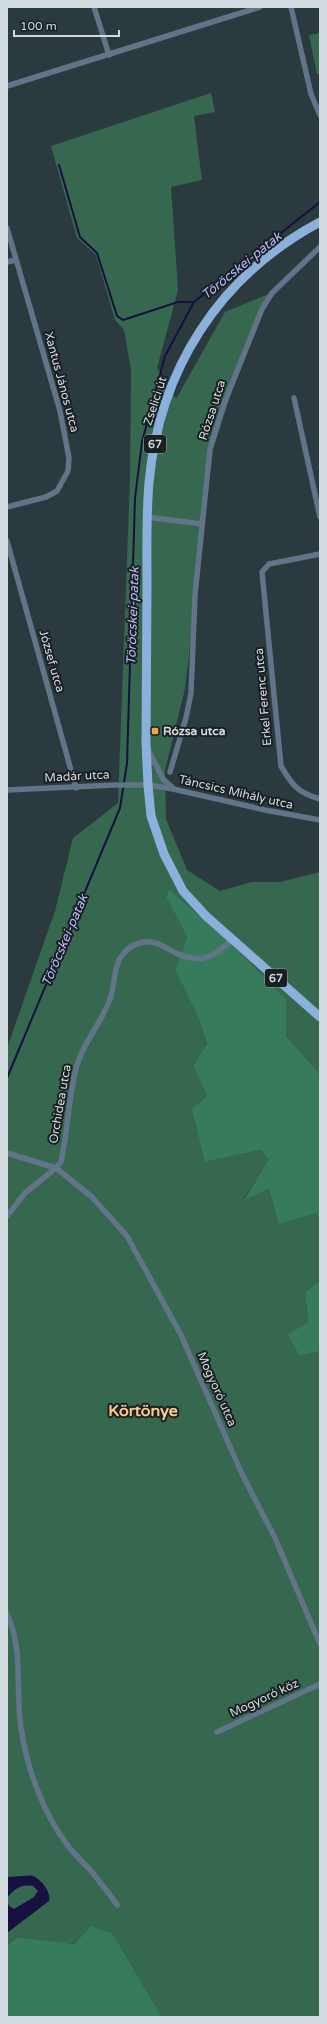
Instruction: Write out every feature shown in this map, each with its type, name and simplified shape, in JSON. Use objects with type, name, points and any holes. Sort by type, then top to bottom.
[{"type":"main road","name":"Zselici út","points":[[146,743],[147,517],[149,484],[161,416],[169,391],[194,338],[216,308],[241,280],[277,248],[320,222]]},
{"type":"main road","name":"67","points":[[146,743],[151,816],[164,854],[183,891],[206,916],[232,940],[320,1017]]},
{"type":"street","points":[[94,7],[109,54]]},
{"type":"street","points":[[236,7],[239,14]]},
{"type":"street","points":[[7,86],[260,7]]},
{"type":"street","points":[[291,7],[311,94],[320,115]]},
{"type":"street","name":"Xantus János utca","points":[[7,228],[60,412],[69,458],[68,471],[57,491],[46,497],[7,507]]},
{"type":"street","name":"Rózsa utca","points":[[170,772],[186,718],[191,693],[195,595],[208,470],[215,431],[262,309],[272,293],[320,247]]},
{"type":"street","points":[[7,262],[16,260]]},
{"type":"street","points":[[294,398],[320,517]]},
{"type":"street","points":[[147,517],[202,524]]},
{"type":"street","name":"József utca","points":[[7,541],[76,788]]},
{"type":"street","name":"Erkel Ferenc utca","points":[[320,554],[269,564],[262,572],[281,766],[289,780],[300,792],[320,799]]},
{"type":"street","points":[[146,743],[162,779],[173,789]]},
{"type":"street","name":"Madár utca","points":[[7,790],[148,785]]},
{"type":"street","name":"Táncsics Mihály utca","points":[[148,785],[320,820]]},
{"type":"street","name":"Orchidea utca","points":[[56,1168],[61,1162],[63,1153],[67,1116],[76,1068],[105,1011],[111,996],[118,962],[124,952],[141,943],[151,942],[163,946],[184,957],[196,959],[209,958],[219,952],[232,940]]},
{"type":"street","points":[[7,1153],[56,1168]]},
{"type":"street","points":[[7,1216],[26,1193],[56,1168]]},
{"type":"street","name":"Mogyoró utca","points":[[56,1168],[92,1197],[126,1236],[142,1262],[181,1335],[242,1474],[275,1538],[320,1644]]},
{"type":"street","points":[[7,1614],[17,1641],[21,1728],[27,1757],[38,1790],[49,1816],[68,1847],[91,1871],[117,1905]]},
{"type":"street","name":"Mogyoró köz","points":[[217,1732],[320,1684]]},
{"type":"green space","points":[[320,33],[320,74],[317,74],[309,35]]},
{"type":"green space","points":[[211,93],[215,112],[194,116],[202,180],[171,187],[178,290],[157,368],[176,399],[225,312],[271,293],[236,378],[213,449],[185,689],[165,770],[166,819],[187,870],[220,891],[252,882],[280,882],[320,872],[320,1074],[286,1036],[286,999],[169,889],[166,897],[187,937],[175,970],[198,1017],[207,1045],[193,1066],[207,1096],[205,1162],[261,1150],[268,1160],[244,1199],[269,1189],[315,1213],[320,1219],[320,1281],[305,1292],[308,1322],[300,1356],[320,1351],[320,2017],[162,2017],[113,1934],[75,1944],[18,1937],[7,1946],[7,1048],[55,911],[73,838],[118,803],[130,479],[131,370],[124,330],[115,320],[96,255],[77,238],[51,146]]},
{"type":"green space","points":[[169,889],[226,940],[286,999],[286,1036],[320,1074],[320,1219],[315,1213],[279,1224],[269,1189],[244,1200],[268,1160],[261,1150],[205,1162],[192,1109],[207,1096],[193,1066],[207,1044],[198,1017],[175,970],[187,937],[166,897]]},
{"type":"green space","points":[[320,1281],[320,1351],[300,1356],[288,1335],[308,1322],[305,1292]]},
{"type":"green space","points":[[91,1926],[113,1934],[162,2017],[7,2017],[7,1946],[18,1937],[75,1944]]},
{"type":"shaded area","points":[[33,1876],[39,1880],[45,1887],[49,1894],[49,1901],[7,1933],[7,1900],[9,1906],[14,1909],[34,1897],[38,1891],[33,1886],[25,1886],[12,1892],[7,1898],[7,1877]]},
{"type":"waterway","points":[[59,165],[80,237],[97,253],[117,316],[123,320],[178,302],[194,302]]},
{"type":"waterway","name":"Töröcskei-patak","points":[[7,1078],[120,808],[127,763],[135,498],[142,442],[165,356],[194,302],[320,202]]},
{"type":"place","name":"Rózsa utca","points":[[155,731]]},
{"type":"district","name":"Körtönye","points":[[143,1410]]}]
